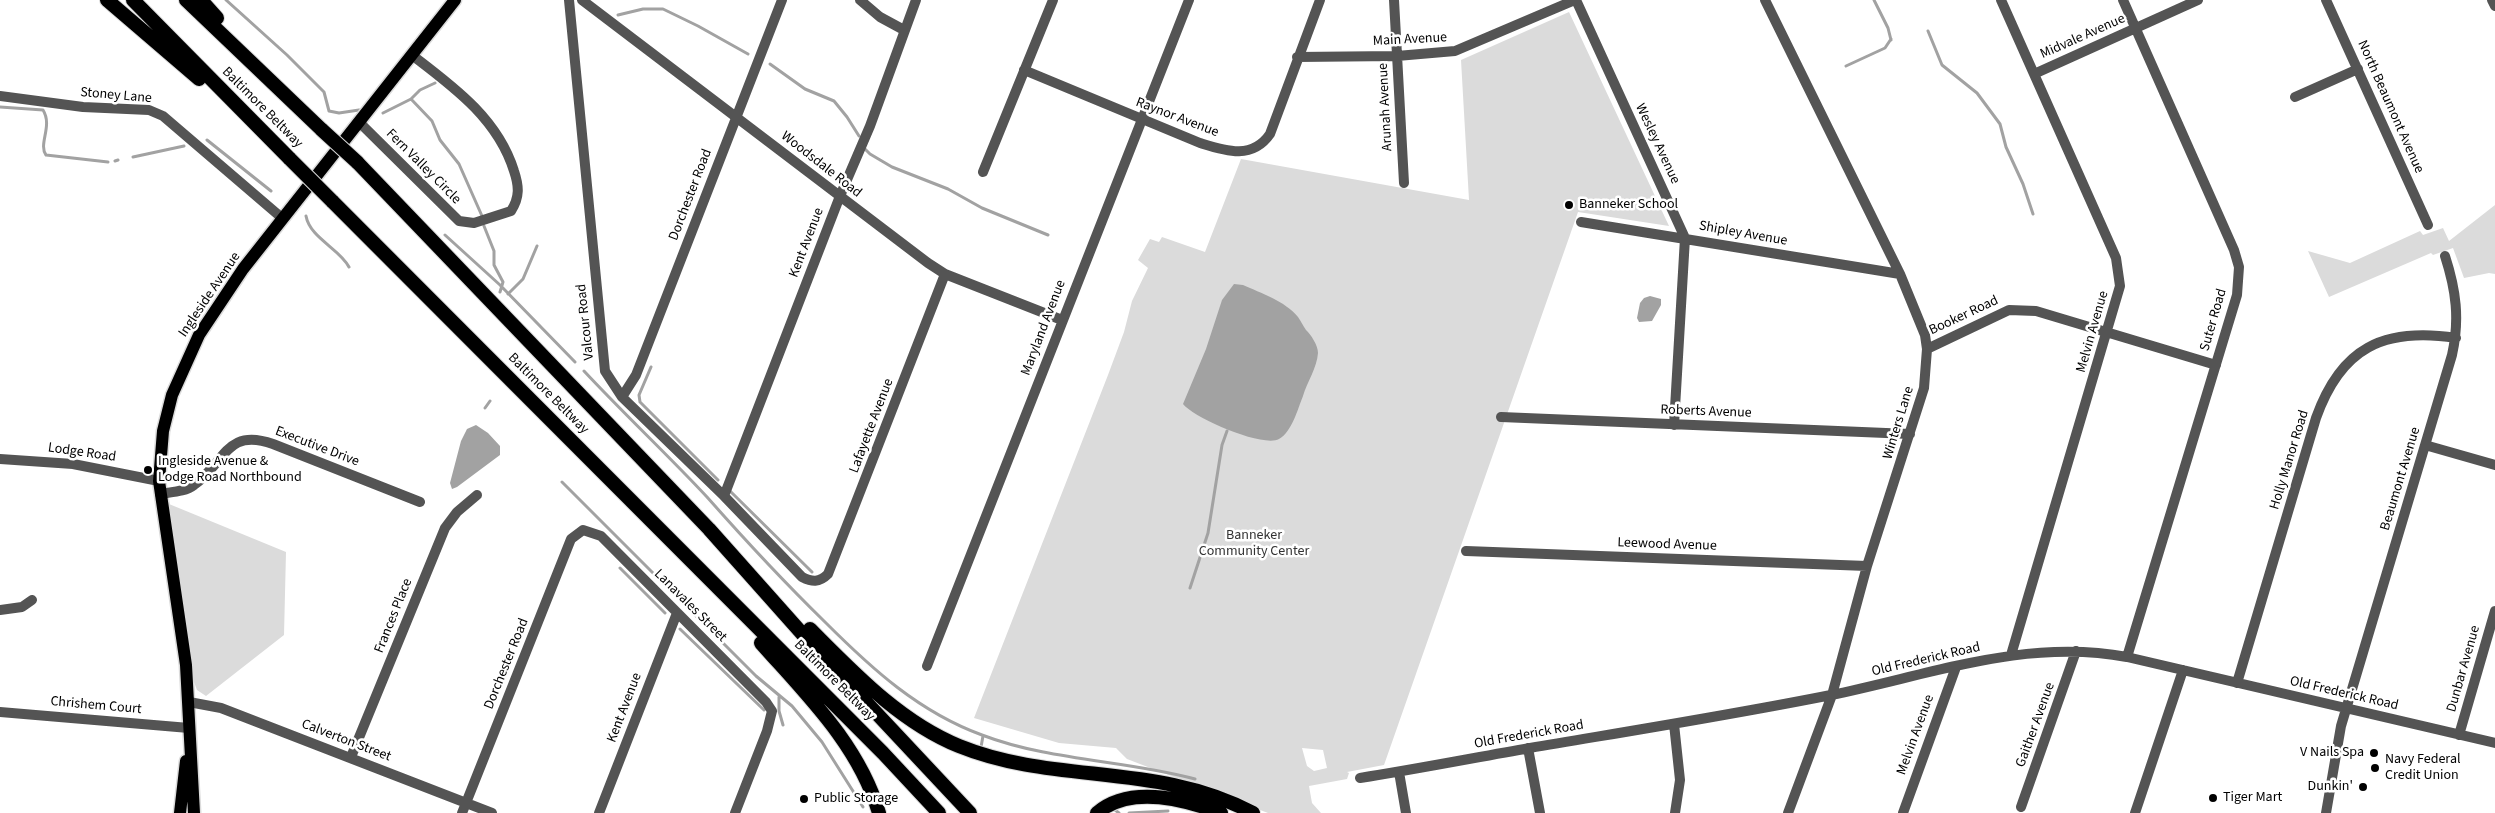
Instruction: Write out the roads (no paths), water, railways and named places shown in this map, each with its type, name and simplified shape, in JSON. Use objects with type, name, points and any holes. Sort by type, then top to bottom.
[{"type":"highway","points":[[106,0],[265,134]]},
{"type":"highway","name":"Baltimore Beltway","points":[[133,0],[883,753],[939,813]]},
{"type":"highway","name":"Baltimore Beltway","points":[[186,0],[357,162],[708,530],[970,813]]},
{"type":"highway","points":[[201,0],[289,99]]},
{"type":"highway","points":[[708,530],[873,690],[941,738],[981,754],[1029,765],[1164,781],[1214,796],[1253,813]]},
{"type":"highway","points":[[663,532],[837,730],[866,778],[879,813]]},
{"type":"highway","points":[[1097,813],[1118,802],[1135,798],[1155,798],[1198,805],[1221,813]]},
{"type":"main road","name":"Ingleside Avenue","points":[[194,813],[186,665],[159,480],[166,418],[172,395],[188,357],[210,316],[282,218],[455,0]]},
{"type":"main road","name":"Ingleside Avenue","points":[[180,813],[189,728]]},
{"type":"street","name":"Valcour Road","points":[[569,0],[602,358],[610,382],[622,397],[724,496],[794,571],[802,578],[816,582]]},
{"type":"street","name":"Woodsdale Road","points":[[582,0],[914,253],[945,274],[1062,320]]},
{"type":"street","name":"Dorchester Road","points":[[622,397],[636,375],[782,0]]},
{"type":"street","points":[[860,0],[880,17],[904,30]]},
{"type":"street","name":"Kent Avenue","points":[[724,496],[840,196],[870,126],[916,0]]},
{"type":"street","points":[[983,172],[1052,0]]},
{"type":"street","name":"Maryland Avenue","points":[[927,666],[1188,0]]},
{"type":"street","name":"Raynor Avenue","points":[[1024,70],[1141,120],[1218,148],[1246,151],[1255,149],[1263,145],[1270,134],[1297,57],[1320,0]]},
{"type":"street","name":"Arunah Avenue","points":[[1394,0],[1404,184]]},
{"type":"street","name":"Main Avenue","points":[[1297,57],[1397,56],[1456,51],[1576,0]]},
{"type":"street","name":"Wesley Avenue","points":[[1576,0],[1685,238],[1674,425]]},
{"type":"street","name":"Winters Lane","points":[[1765,0],[1900,274],[1917,312],[1925,335],[1927,349],[1924,388],[1867,566],[1832,695],[1788,813]]},
{"type":"street","name":"Melvin Avenue","points":[[2001,0],[2118,265],[2120,286],[2011,655]]},
{"type":"street","name":"Suter Road","points":[[2123,0],[2234,250],[2239,267],[2237,295],[2127,657]]},
{"type":"street","name":"Midvale Avenue","points":[[2034,74],[2198,0]]},
{"type":"street","name":"North Beaumont Avenue","points":[[2326,0],[2428,225]]},
{"type":"street","points":[[2492,0],[2495,6]]},
{"type":"street","name":"Fern Valley Circle","points":[[358,122],[459,221],[474,223],[511,211],[518,197],[518,188],[510,157],[501,140],[473,106],[453,87],[412,55]]},
{"type":"street","points":[[2295,97],[2358,69]]},
{"type":"street","name":"Stoney Lane","points":[[0,96],[83,107],[149,110],[163,116],[282,218]]},
{"type":"street","name":"Shipley Avenue","points":[[1581,222],[1900,274]]},
{"type":"street","name":"Beaumont Avenue","points":[[2326,813],[2341,726],[2426,445],[2456,338],[2457,302],[2445,256]]},
{"type":"street","name":"Lafayette Avenue","points":[[816,582],[823,580],[828,574],[838,552],[945,274]]},
{"type":"street","name":"Booker Road","points":[[1927,349],[2009,310],[2036,311],[2216,365]]},
{"type":"street","name":"Holly Manor Road","points":[[2237,682],[2316,418],[2323,398],[2333,381],[2344,365],[2358,353],[2387,338],[2423,334],[2456,338]]},
{"type":"street","name":"Roberts Avenue","points":[[1501,417],[1910,434]]},
{"type":"street","name":"Executive Drive","points":[[160,494],[185,489],[194,485],[228,448],[245,439],[253,439],[274,444],[420,502]]},
{"type":"street","points":[[2426,445],[2495,465]]},
{"type":"street","name":"Lodge Road","points":[[0,459],[74,464],[159,480]]},
{"type":"street","name":"Frances Place","points":[[351,756],[445,528],[453,516],[477,495]]},
{"type":"street","name":"Dorchester Road","points":[[462,813],[571,539],[582,530]]},
{"type":"street","name":"Lanavales Street","points":[[582,530],[601,536],[766,702],[772,712],[767,731],[736,813]]},
{"type":"street","name":"Leewood Avenue","points":[[1466,551],[1867,566]]},
{"type":"street","points":[[0,610],[22,607],[32,600]]},
{"type":"street","name":"Dunbar Avenue","points":[[2459,735],[2495,611]]},
{"type":"street","name":"Kent Avenue","points":[[599,813],[677,613]]},
{"type":"street","name":"Old Frederick Road","points":[[1360,778],[1674,724],[1832,695],[2011,655],[2052,651],[2076,651],[2127,657],[2495,743]]},
{"type":"street","name":"Gaither Avenue","points":[[2021,807],[2076,651]]},
{"type":"street","name":"Melvin Avenue","points":[[1903,813],[1956,667]]},
{"type":"street","points":[[2135,813],[2183,670]]},
{"type":"street","name":"Calverton Street","points":[[189,702],[221,708],[351,756],[492,813]]},
{"type":"street","name":"Chrishem Court","points":[[0,712],[189,728]]},
{"type":"street","points":[[1674,724],[1680,780],[1675,813]]},
{"type":"street","points":[[1528,748],[1540,813]]},
{"type":"street","points":[[1400,772],[1406,813]]},
{"type":"waterway","points":[[226,0],[287,55],[324,92],[329,111],[339,113],[359,110]]},
{"type":"waterway","points":[[1874,0],[1888,28],[1891,40]]},
{"type":"waterway","points":[[618,15],[643,9],[663,9],[748,54]]},
{"type":"waterway","points":[[1928,31],[1942,65],[1977,93],[2000,124],[2006,147],[2023,184],[2033,214]]},
{"type":"waterway","points":[[1846,66],[1885,48],[1891,39]]},
{"type":"waterway","points":[[770,64],[805,89],[834,101],[859,136]]},
{"type":"waterway","points":[[383,113],[411,99],[420,90],[435,83]]},
{"type":"waterway","points":[[411,99],[432,121],[440,140],[459,164],[482,216]]},
{"type":"waterway","points":[[0,107],[43,110],[47,122],[44,146],[46,155],[108,162]]},
{"type":"waterway","points":[[207,140],[271,191]]},
{"type":"waterway","points":[[133,157],[184,146]]},
{"type":"waterway","points":[[864,148],[870,154],[892,167],[948,189],[982,208],[1048,235]]},
{"type":"waterway","points":[[306,216],[313,231],[349,267]]},
{"type":"waterway","points":[[484,226],[494,251],[494,265],[503,282],[500,292]]},
{"type":"waterway","points":[[445,235],[500,285],[575,362]]},
{"type":"waterway","points":[[508,294],[523,279],[537,246]]},
{"type":"waterway","points":[[651,367],[639,395],[640,402],[718,480]]},
{"type":"waterway","points":[[584,371],[692,481],[810,607],[860,656],[917,702],[959,725],[1008,744],[1195,779]]},
{"type":"waterway","points":[[485,408],[490,401]]},
{"type":"waterway","points":[[1190,588],[1208,533],[1222,445],[1227,431]]},
{"type":"waterway","points":[[562,482],[756,676],[792,706],[822,742],[863,807]]},
{"type":"waterway","points":[[729,490],[812,572]]},
{"type":"waterway","points":[[620,568],[665,613]]},
{"type":"waterway","points":[[680,629],[764,710]]},
{"type":"waterway","points":[[779,697],[779,711],[783,725]]},
{"type":"waterway","points":[[981,747],[983,736]]},
{"type":"waterway","points":[[1115,810],[1119,813]]},
{"type":"waterway","points":[[1129,813],[1168,811]]},
{"type":"place","name":"Banneker School","points":[[1569,205]]},
{"type":"place","name":"Ingleside Avenue & Lodge Road Northbound","points":[[148,470]]},
{"type":"place","name":"V Nails Spa","points":[[2374,753]]},
{"type":"place","name":"Navy Federal Credit Union","points":[[2375,768]]},
{"type":"place","name":"Dunkin'","points":[[2363,787]]},
{"type":"place","name":"Tiger Mart","points":[[2213,798]]},
{"type":"place","name":"Public Storage","points":[[804,799]]},
{"type":"park label","name":"Banneker Community Center","points":[[1254,544]]}]
